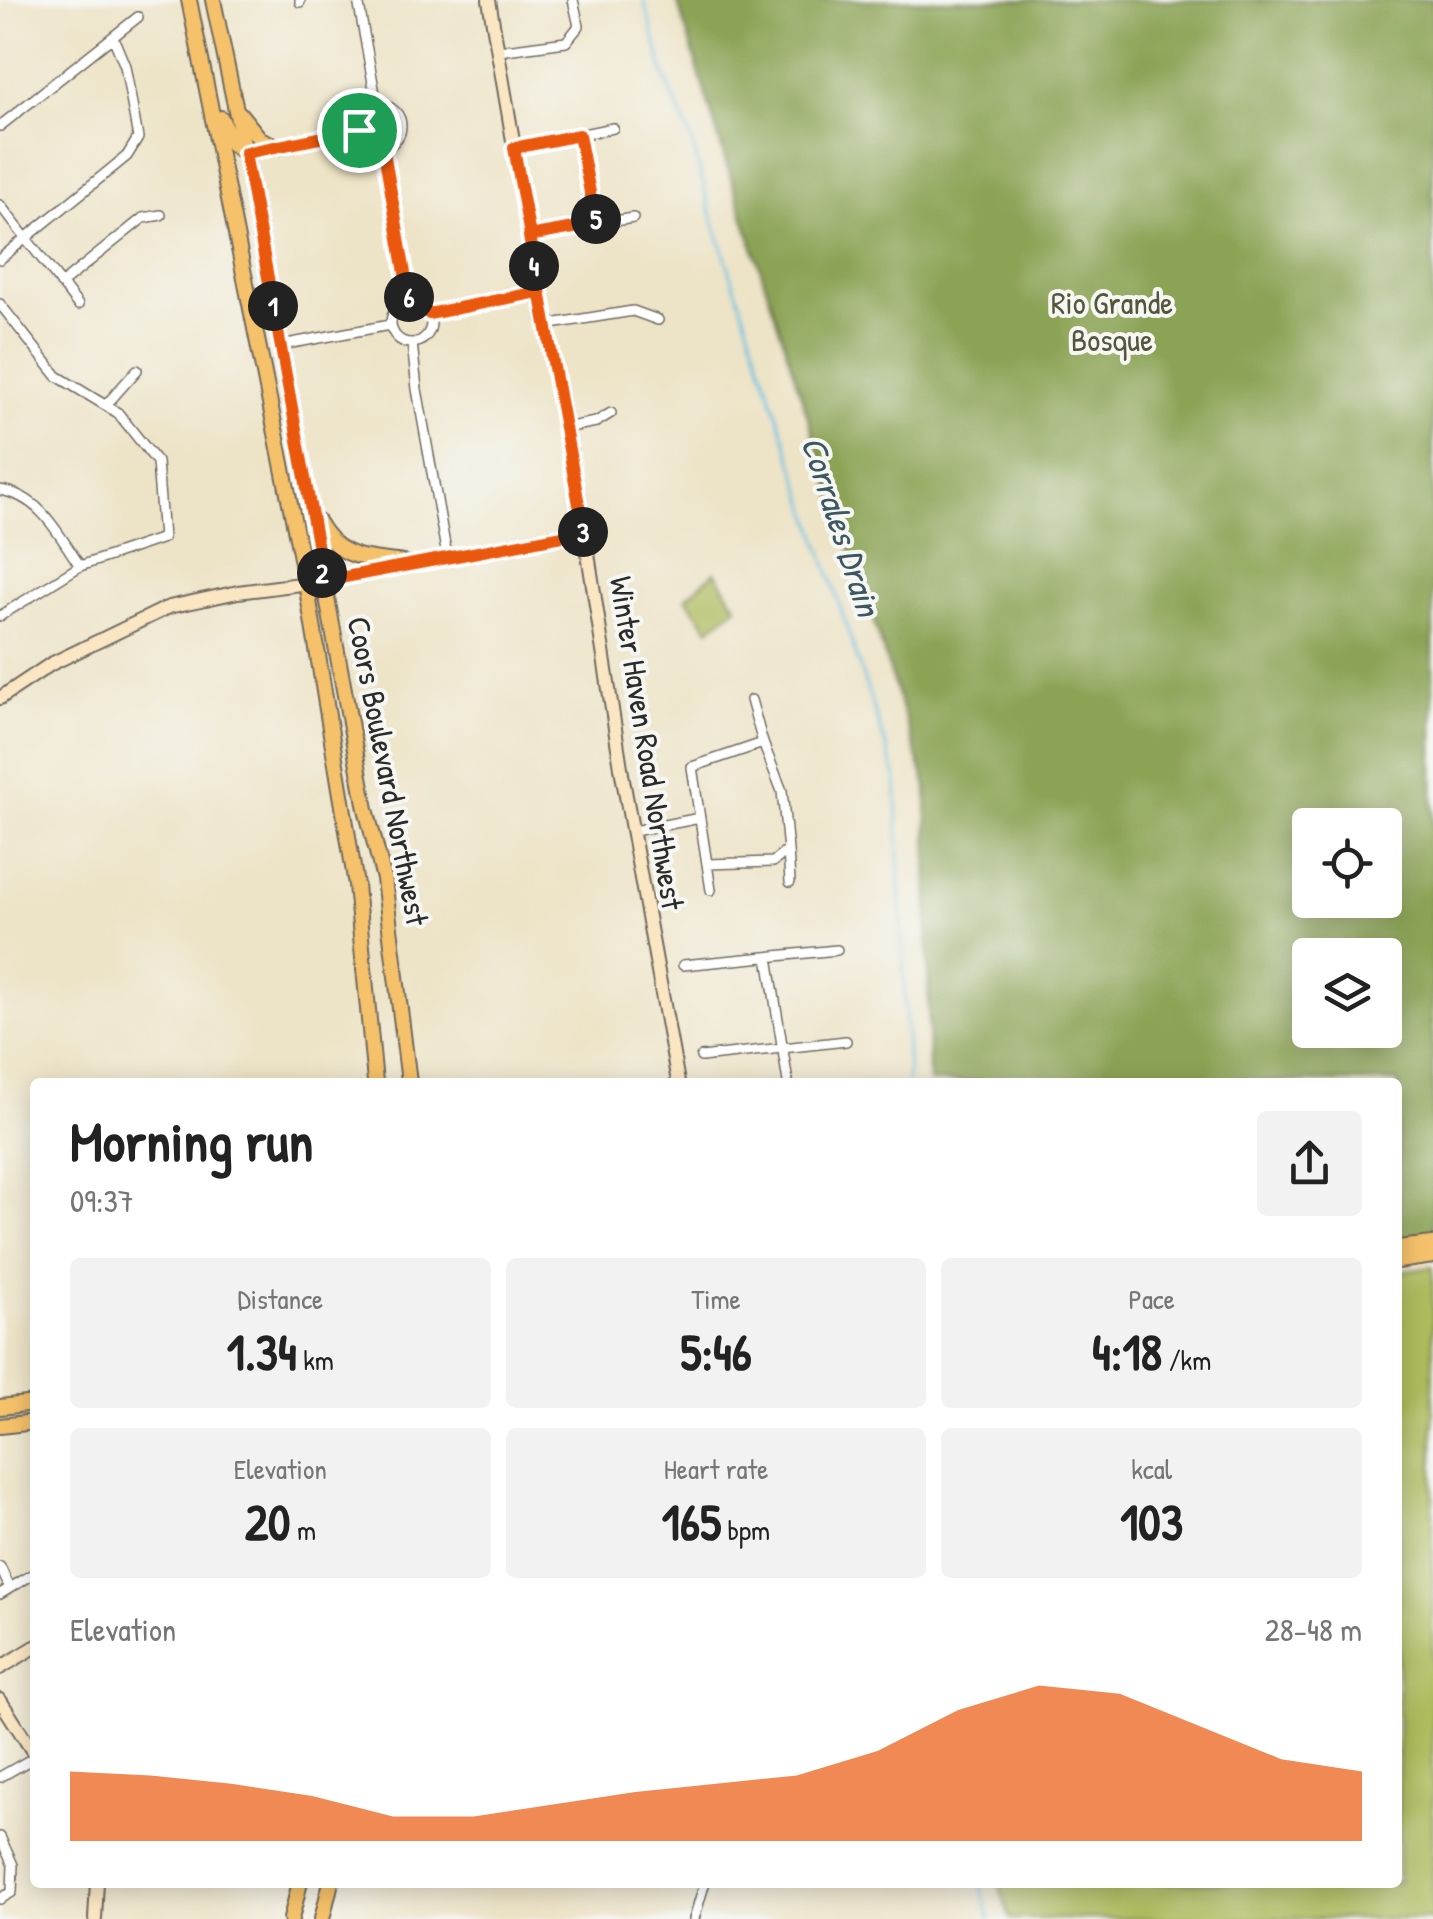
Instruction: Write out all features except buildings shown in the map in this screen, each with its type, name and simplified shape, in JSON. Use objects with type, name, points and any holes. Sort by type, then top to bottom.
[{"type":"main road","name":"Coors Boulevard Northwest","points":[[189,0],[306,584],[356,885],[375,1078]]},
{"type":"main road","points":[[197,0],[223,130],[232,144],[245,153]]},
{"type":"main road","name":"Coors Boulevard Northwest","points":[[213,0],[245,153],[366,809],[384,879],[409,1078]]},
{"type":"main road","points":[[234,106],[260,140],[278,147]]},
{"type":"main road","points":[[310,511],[328,539],[348,555],[410,564]]},
{"type":"main road","points":[[1402,1248],[1433,1244]]},
{"type":"main road","points":[[1402,1260],[1433,1256]]},
{"type":"main road","points":[[0,1406],[30,1403]]},
{"type":"main road","points":[[0,1426],[30,1423]]},
{"type":"main road","points":[[291,1919],[299,1888]]},
{"type":"main road","points":[[322,1919],[330,1888]]},
{"type":"street","points":[[358,0],[376,105]]},
{"type":"street","name":"Winter Haven Road Northwest","points":[[489,0],[677,1078]]},
{"type":"street","points":[[498,51],[566,42],[579,26],[574,0]]},
{"type":"street","points":[[0,126],[138,17]]},
{"type":"street","points":[[0,259],[127,156],[138,138],[126,66],[113,37]]},
{"type":"street","points":[[376,105],[390,107],[401,124],[397,138],[383,146],[366,142],[359,130],[365,111],[376,105]]},
{"type":"street","points":[[514,148],[613,128]]},
{"type":"street","points":[[245,153],[359,130]]},
{"type":"street","points":[[579,135],[596,224]]},
{"type":"street","points":[[383,146],[410,302]]},
{"type":"street","points":[[0,205],[78,304]]},
{"type":"street","points":[[61,284],[143,218],[162,216]]},
{"type":"street","points":[[529,236],[633,218]]},
{"type":"street","points":[[429,314],[538,292]]},
{"type":"street","points":[[390,325],[396,308],[410,302],[422,306],[429,314],[428,332],[412,343]]},
{"type":"street","points":[[0,304],[57,376],[118,412],[157,462],[163,538],[80,566],[0,616]]},
{"type":"street","points":[[545,325],[633,311],[658,320]]},
{"type":"street","points":[[281,345],[390,325]]},
{"type":"street","points":[[390,325],[398,338],[412,343]]},
{"type":"street","points":[[412,343],[447,556]]},
{"type":"street","points":[[106,405],[137,370]]},
{"type":"street","points":[[565,428],[596,422],[612,413]]},
{"type":"street","points":[[0,490],[14,492],[41,508],[80,566]]},
{"type":"street","points":[[0,698],[52,664],[169,607],[584,532]]},
{"type":"street","points":[[751,700],[782,791],[790,882]]},
{"type":"street","points":[[711,890],[692,767],[763,743]]},
{"type":"street","points":[[634,830],[700,818]]},
{"type":"street","points":[[707,864],[773,862],[788,850]]},
{"type":"street","points":[[684,965],[837,950]]},
{"type":"street","points":[[768,957],[787,1078]]},
{"type":"street","points":[[701,1057],[846,1042]]},
{"type":"street","points":[[0,1568],[5,1591],[30,1576]]},
{"type":"street","points":[[0,1668],[30,1651]]},
{"type":"street","points":[[0,1700],[30,1748]]},
{"type":"street","points":[[0,1777],[30,1759]]},
{"type":"street","points":[[0,1837],[14,1874],[12,1892],[0,1900]]},
{"type":"street","points":[[94,1919],[97,1888]]},
{"type":"street","points":[[694,1919],[703,1888]]},
{"type":"green space","name":"Rio Grande Bosque","points":[[677,0],[1433,0],[1433,1236],[1402,1240],[1402,1078],[929,1078],[927,787]]},
{"type":"green space","points":[[715,572],[737,607],[709,629],[686,598]]},
{"type":"green space","points":[[1433,1267],[1433,1919],[1010,1919],[1001,1888],[1402,1888],[1402,1271]]},
{"type":"waterway","name":"Corrales Drain","points":[[644,0],[664,74],[691,139],[710,210],[896,777],[908,1078]]},
{"type":"waterway","name":"Corrales Drain","points":[[982,1888],[990,1919]]},
{"type":"route","points":[[359,130],[245,153],[324,581],[584,532],[538,292],[514,148],[579,135],[596,224],[529,236],[538,292],[429,314],[422,306],[410,302],[383,146],[366,142],[359,130]]}]
